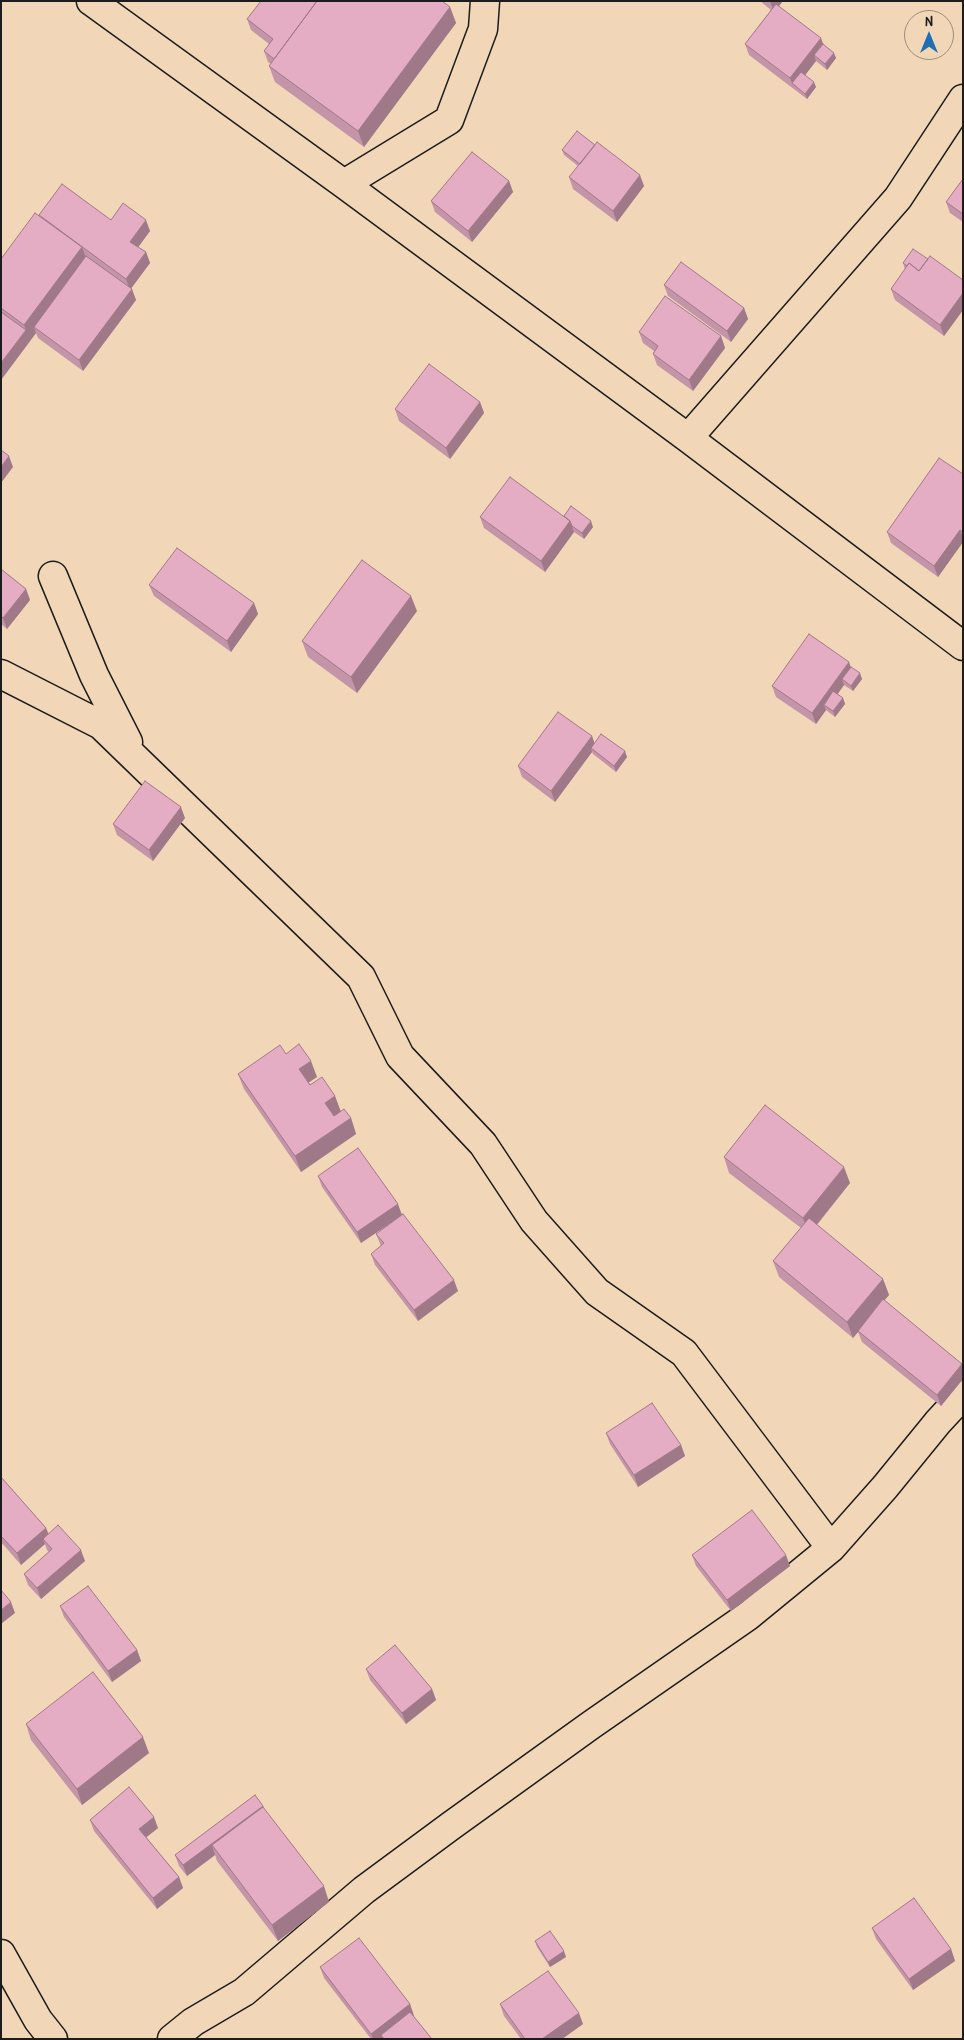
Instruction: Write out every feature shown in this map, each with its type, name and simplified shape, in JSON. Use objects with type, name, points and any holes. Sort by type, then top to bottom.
[{"type":"street","points":[[91,1],[344,184],[688,438],[963,646]]},
{"type":"street","points":[[344,184],[449,120],[484,28],[486,1]]},
{"type":"street","points":[[688,438],[898,198],[963,99]]},
{"type":"street","points":[[53,576],[94,675],[137,759]]},
{"type":"street","points":[[1,674],[101,726],[361,977],[400,1056],[483,1144],[534,1221],[597,1292],[684,1353],[831,1548]]},
{"type":"street","points":[[172,2039],[193,2022],[244,1992],[364,1890],[452,1825],[591,1725],[748,1616],[831,1548],[963,1395]]},
{"type":"street","points":[[1,1954],[38,2020],[53,2039]]},
{"type":"building","points":[[261,1],[317,1],[274,59],[264,51],[273,39],[247,19]]},
{"type":"building","points":[[317,1],[442,1],[450,7],[358,131],[269,66]]},
{"type":"building","points":[[776,4],[821,38],[790,78],[745,44]]},
{"type":"building","points":[[823,44],[834,53],[825,64],[814,55]]},
{"type":"building","points":[[801,72],[814,82],[805,94],[792,83]]},
{"type":"building","points":[[577,131],[595,145],[580,164],[562,150]]},
{"type":"building","points":[[597,142],[640,175],[613,211],[569,177]]},
{"type":"building","points":[[472,152],[509,181],[468,231],[431,201]]},
{"type":"building","points":[[963,179],[963,214],[946,202]]},
{"type":"building","points":[[62,184],[111,220],[123,203],[146,220],[130,242],[146,252],[126,279],[39,215]]},
{"type":"building","points":[[35,213],[82,247],[24,325],[1,308],[1,259]]},
{"type":"building","points":[[913,249],[928,259],[919,271],[909,263],[907,266],[903,263]]},
{"type":"building","points":[[86,256],[132,289],[79,360],[34,327]]},
{"type":"building","points":[[930,256],[963,280],[963,293],[940,325],[891,289],[909,263],[919,271]]},
{"type":"building","points":[[681,262],[744,308],[727,331],[664,285]]},
{"type":"building","points":[[665,296],[721,336],[689,380],[653,354],[658,346],[639,332]]},
{"type":"building","points":[[1,312],[26,330],[1,363]]},
{"type":"building","points":[[429,364],[480,402],[446,448],[395,409]]},
{"type":"building","points":[[1,450],[9,456],[1,467]]},
{"type":"building","points":[[939,458],[963,474],[963,532],[960,530],[934,566],[887,532]]},
{"type":"building","points":[[510,477],[570,521],[541,561],[480,517]]},
{"type":"building","points":[[571,506],[591,521],[582,533],[572,526],[570,521],[564,516]]},
{"type":"building","points":[[177,548],[254,603],[227,641],[149,585]]},
{"type":"building","points":[[362,560],[411,596],[351,677],[302,641]]},
{"type":"building","points":[[1,569],[26,589],[3,618],[1,616]]},
{"type":"building","points":[[809,634],[849,662],[812,713],[772,686]]},
{"type":"building","points":[[851,667],[860,673],[851,686],[842,679]]},
{"type":"building","points":[[833,691],[843,698],[833,711],[824,705]]},
{"type":"building","points":[[558,712],[592,736],[551,791],[518,766]]},
{"type":"building","points":[[601,734],[625,751],[614,766],[591,748]]},
{"type":"building","points":[[145,781],[181,807],[149,850],[113,824]]},
{"type":"building","points":[[299,1044],[311,1061],[299,1069],[310,1085],[322,1077],[335,1096],[325,1103],[334,1116],[344,1109],[351,1118],[295,1156],[238,1074],[280,1045],[286,1054]]},
{"type":"building","points":[[765,1105],[844,1167],[803,1218],[724,1157]]},
{"type":"building","points":[[358,1148],[398,1204],[357,1232],[318,1176]]},
{"type":"building","points":[[403,1214],[454,1280],[414,1310],[371,1254],[384,1243],[376,1234]]},
{"type":"building","points":[[809,1218],[883,1279],[847,1322],[773,1261]]},
{"type":"building","points":[[883,1299],[962,1364],[937,1395],[858,1331]]},
{"type":"building","points":[[652,1403],[681,1445],[634,1475],[606,1433]]},
{"type":"building","points":[[1,1477],[46,1528],[17,1553],[1,1536]]},
{"type":"building","points":[[752,1510],[786,1555],[727,1600],[692,1555]]},
{"type":"building","points":[[58,1525],[81,1550],[37,1588],[24,1574],[52,1549],[43,1539]]},
{"type":"building","points":[[88,1586],[137,1650],[108,1671],[60,1606]]},
{"type":"building","points":[[1,1590],[11,1602],[1,1610]]},
{"type":"building","points":[[395,1645],[432,1689],[402,1713],[366,1669]]},
{"type":"building","points":[[93,1672],[143,1737],[77,1789],[26,1724]]},
{"type":"building","points":[[129,1787],[154,1817],[139,1829],[179,1877],[153,1898],[90,1820]]},
{"type":"building","points":[[255,1795],[263,1806],[183,1865],[175,1855]]},
{"type":"building","points":[[263,1807],[324,1886],[272,1925],[212,1845]]},
{"type":"building","points":[[914,1898],[951,1949],[909,1979],[872,1928]]},
{"type":"building","points":[[550,1931],[564,1951],[548,1962],[535,1941]]},
{"type":"building","points":[[359,1938],[410,2004],[371,2034],[320,1967]]},
{"type":"building","points":[[548,1971],[579,2013],[542,2039],[525,2039],[500,2004]]},
{"type":"building","points":[[410,2012],[432,2039],[384,2039],[381,2035]]}]
